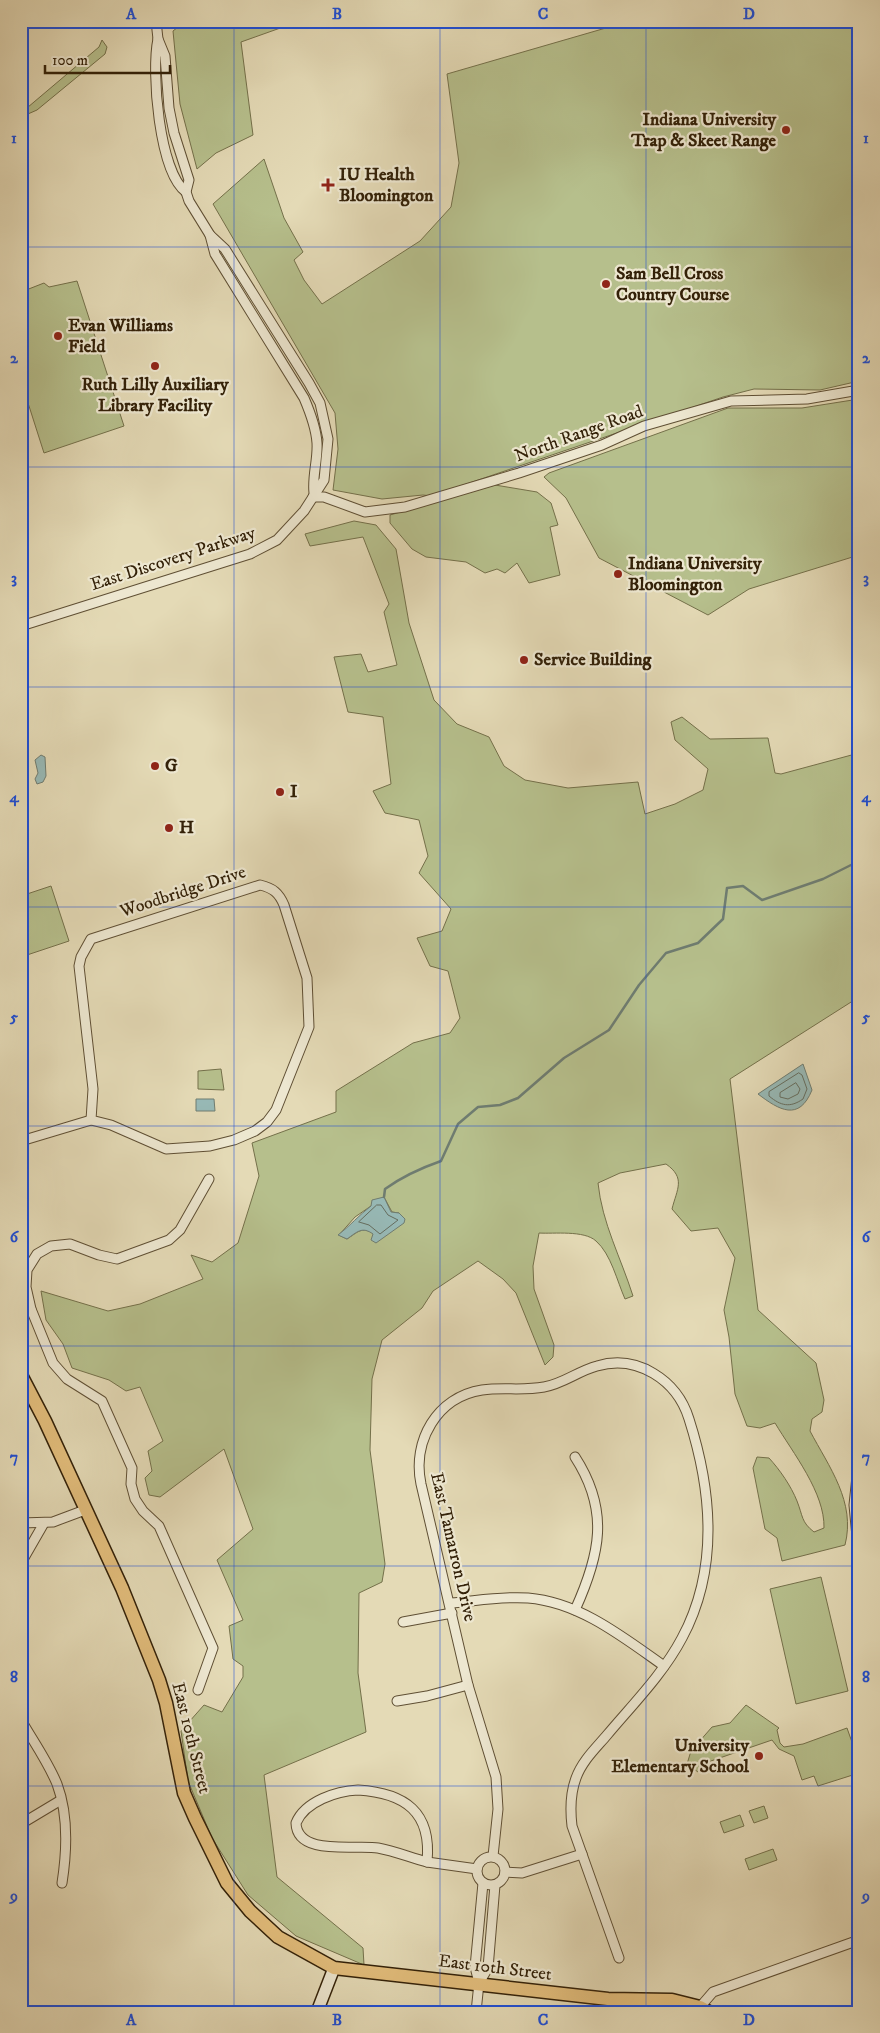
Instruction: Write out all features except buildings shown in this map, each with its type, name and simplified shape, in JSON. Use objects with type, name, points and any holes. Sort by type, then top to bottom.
[{"type":"main road","name":"East 10th Street","points":[[21,1375],[122,1588],[159,1680],[166,1703],[184,1794],[227,1883],[250,1911],[278,1937],[334,1968],[608,1999],[672,2000],[704,2009]]},
{"type":"main road","points":[[317,2012],[334,1968]]},
{"type":"street","points":[[156,21],[158,39],[154,64],[161,130],[178,186],[186,192],[189,202],[210,235],[215,254],[304,398],[313,420],[317,443],[313,479],[314,495]]},
{"type":"street","name":"North Range Road","points":[[314,495],[365,512],[405,507],[528,470],[602,445],[644,426],[731,400],[807,399],[859,390]]},
{"type":"street","name":"East Discovery Parkway","points":[[21,626],[250,554],[277,540],[292,526],[314,495]]},
{"type":"street","name":"Woodbridge Drive","points":[[260,885],[271,887],[281,897],[307,978],[310,1011],[309,1027],[276,1110],[267,1122],[255,1131],[234,1140],[210,1146],[166,1149],[111,1124],[91,1120],[93,1089],[79,966],[81,957],[91,940],[260,885]]},
{"type":"street","points":[[21,1142],[91,1120]]},
{"type":"street","points":[[198,1690],[213,1648],[205,1629],[159,1526],[143,1511],[135,1499],[131,1484],[132,1468],[102,1401],[67,1379],[54,1363],[31,1309],[26,1287],[27,1270],[37,1254],[51,1246],[70,1244],[99,1256],[117,1259],[169,1240],[180,1230],[209,1179]]},
{"type":"street","points":[[21,1315],[31,1309]]},
{"type":"street","name":"East Tamarron Drive","points":[[493,1856],[498,1809],[496,1777],[468,1685],[452,1608],[419,1474],[422,1444],[433,1420],[454,1401],[471,1392],[488,1389],[543,1388],[598,1366],[617,1363],[635,1366],[664,1380],[673,1388],[683,1403],[691,1424],[708,1509],[708,1553],[700,1593],[689,1624],[664,1666],[587,1759],[576,1776],[571,1794],[570,1814],[582,1854],[619,1958]]},
{"type":"street","points":[[575,1456],[592,1490],[599,1528],[592,1571],[576,1610]]},
{"type":"street","points":[[859,1457],[854,1505],[859,1558]]},
{"type":"street","points":[[21,1523],[44,1523],[85,1510]]},
{"type":"street","points":[[21,1562],[44,1523]]},
{"type":"street","points":[[403,1622],[452,1608],[527,1598],[576,1610],[616,1632],[664,1666]]},
{"type":"street","points":[[398,1701],[468,1685]]},
{"type":"street","points":[[21,1720],[56,1783],[61,1800],[66,1842],[62,1883]]},
{"type":"street","points":[[428,1862],[429,1840],[423,1821],[412,1808],[391,1796],[368,1790],[341,1792],[316,1803],[302,1814],[296,1823],[300,1835],[316,1844],[335,1848],[378,1848],[428,1862],[477,1869]]},
{"type":"street","points":[[21,1824],[61,1800]]},
{"type":"street","points":[[506,1872],[522,1873],[582,1854]]},
{"type":"street","points":[[476,2012],[479,1983],[475,1967],[483,1883],[479,1878],[477,1869],[482,1859],[493,1856],[501,1860],[506,1872],[502,1880],[495,1884],[483,1883]]},
{"type":"street","points":[[479,1983],[488,1968],[495,1884]]},
{"type":"street","points":[[704,2009],[713,1992],[859,1940]]},
{"type":"green space","points":[[198,21],[300,21],[241,42],[253,135],[216,153],[197,169],[180,104],[173,31],[183,23]]},
{"type":"green space","name":"Sam Bell Cross Country Course","points":[[630,21],[859,21],[859,381],[820,390],[754,389],[723,397],[431,496],[382,499],[333,490],[338,449],[335,413],[213,204],[264,159],[284,218],[303,252],[294,260],[304,280],[322,304],[420,241],[451,207],[459,163],[447,74]]},
{"type":"green space","points":[[102,40],[107,47],[105,54],[37,110],[21,117],[21,113],[99,47]]},
{"type":"green space","name":"Evan Williams Field","points":[[77,281],[124,426],[44,453],[21,381],[21,292],[44,283],[49,287]]},
{"type":"green space","points":[[859,399],[859,555],[749,589],[708,615],[599,558],[566,498],[544,477],[549,473],[728,408],[802,408]]},
{"type":"green space","points":[[495,485],[537,492],[551,503],[558,525],[550,527],[560,575],[529,583],[517,563],[505,573],[497,569],[485,573],[466,562],[426,557],[412,549],[390,523],[390,515]]},
{"type":"green space","points":[[354,521],[376,525],[396,549],[409,623],[434,700],[457,724],[489,737],[504,766],[525,780],[568,788],[638,782],[645,814],[675,804],[703,790],[708,769],[675,740],[671,722],[682,717],[710,739],[768,738],[775,773],[781,774],[859,753],[859,997],[730,1079],[758,1310],[816,1363],[824,1400],[822,1412],[812,1419],[810,1431],[839,1485],[844,1500],[847,1514],[845,1545],[782,1561],[777,1538],[765,1529],[753,1468],[757,1457],[769,1458],[777,1468],[795,1495],[804,1522],[814,1532],[824,1528],[823,1515],[814,1487],[775,1423],[760,1428],[747,1426],[735,1394],[724,1310],[735,1258],[718,1228],[691,1231],[672,1209],[678,1190],[678,1179],[672,1169],[666,1164],[620,1173],[598,1183],[603,1212],[633,1296],[625,1299],[610,1260],[596,1241],[577,1234],[539,1233],[533,1266],[534,1289],[554,1345],[553,1357],[545,1365],[516,1293],[503,1279],[478,1261],[433,1291],[422,1308],[382,1340],[372,1379],[370,1450],[385,1564],[382,1582],[359,1593],[358,1673],[366,1732],[264,1775],[277,1877],[363,1948],[364,1965],[296,1936],[248,1895],[212,1838],[188,1781],[181,1731],[204,1705],[222,1712],[243,1677],[243,1666],[233,1659],[229,1626],[243,1620],[217,1560],[253,1529],[224,1449],[160,1497],[149,1495],[145,1478],[152,1471],[148,1451],[163,1441],[140,1387],[126,1391],[109,1380],[72,1368],[63,1344],[46,1320],[41,1291],[108,1311],[140,1304],[203,1279],[191,1255],[212,1262],[238,1243],[259,1176],[252,1143],[336,1112],[336,1091],[413,1043],[450,1033],[460,1018],[448,971],[430,966],[417,938],[442,931],[451,909],[419,873],[428,856],[419,820],[385,813],[373,791],[391,784],[383,717],[348,712],[334,657],[361,654],[368,672],[397,665],[384,612],[389,604],[363,537],[310,546],[305,534]],"holes":[[[384,1197],[392,1212],[399,1213],[374,1234],[363,1230],[347,1239],[339,1235],[355,1217]]]},
{"type":"green space","points":[[51,886],[69,941],[27,955],[21,937],[21,896]]},
{"type":"green space","points":[[221,1069],[224,1090],[198,1089],[198,1071]]},
{"type":"green space","points":[[821,1577],[848,1691],[796,1704],[770,1589]]},
{"type":"green space","points":[[746,1705],[779,1728],[777,1730],[780,1743],[784,1747],[803,1744],[847,1728],[859,1762],[859,1773],[818,1786],[814,1776],[802,1780],[794,1756],[779,1749],[772,1740],[705,1763],[698,1772],[687,1764],[691,1751],[712,1727],[730,1723]]},
{"type":"green space","points":[[764,1806],[768,1818],[754,1823],[749,1811]]},
{"type":"green space","points":[[740,1815],[744,1826],[724,1833],[720,1822]]},
{"type":"green space","points":[[773,1849],[777,1860],[749,1870],[745,1859]]},
{"type":"water","points":[[41,755],[45,757],[46,776],[43,782],[37,784],[35,779],[38,773],[35,760]]},
{"type":"water","points":[[803,1064],[812,1090],[807,1100],[795,1110],[788,1110],[773,1105],[758,1094]]},
{"type":"water","points":[[196,1099],[214,1099],[215,1111],[196,1111]]},
{"type":"water","points":[[384,1197],[391,1212],[399,1213],[405,1219],[404,1223],[376,1243],[371,1240],[373,1234],[366,1230],[360,1231],[347,1239],[338,1235],[371,1206],[372,1200]]},
{"type":"waterway","points":[[384,1197],[385,1189],[392,1184],[426,1166],[441,1161],[458,1124],[478,1107],[500,1105],[518,1098],[564,1058],[609,1030],[639,985],[666,953],[698,943],[723,919],[727,888],[743,886],[762,900],[823,879],[859,861]]},
{"type":"place","name":"Indiana University Trap & Skeet Range","points":[[786,130]]},
{"type":"place","name":"IU Health Bloomington","points":[[328,185]]},
{"type":"place","name":"Sam Bell Cross Country Course","points":[[606,284]]},
{"type":"place","name":"Evan Williams Field","points":[[58,336]]},
{"type":"place","name":"Ruth Lilly Auxiliary Library Facility","points":[[155,366]]},
{"type":"place","name":"Indiana University Bloomington","points":[[618,574]]},
{"type":"place","name":"Service Building","points":[[524,660]]},
{"type":"place","name":"G","points":[[155,766]]},
{"type":"place","name":"I","points":[[280,792]]},
{"type":"place","name":"H","points":[[169,828]]},
{"type":"place","name":"University Elementary School","points":[[759,1756]]}]
